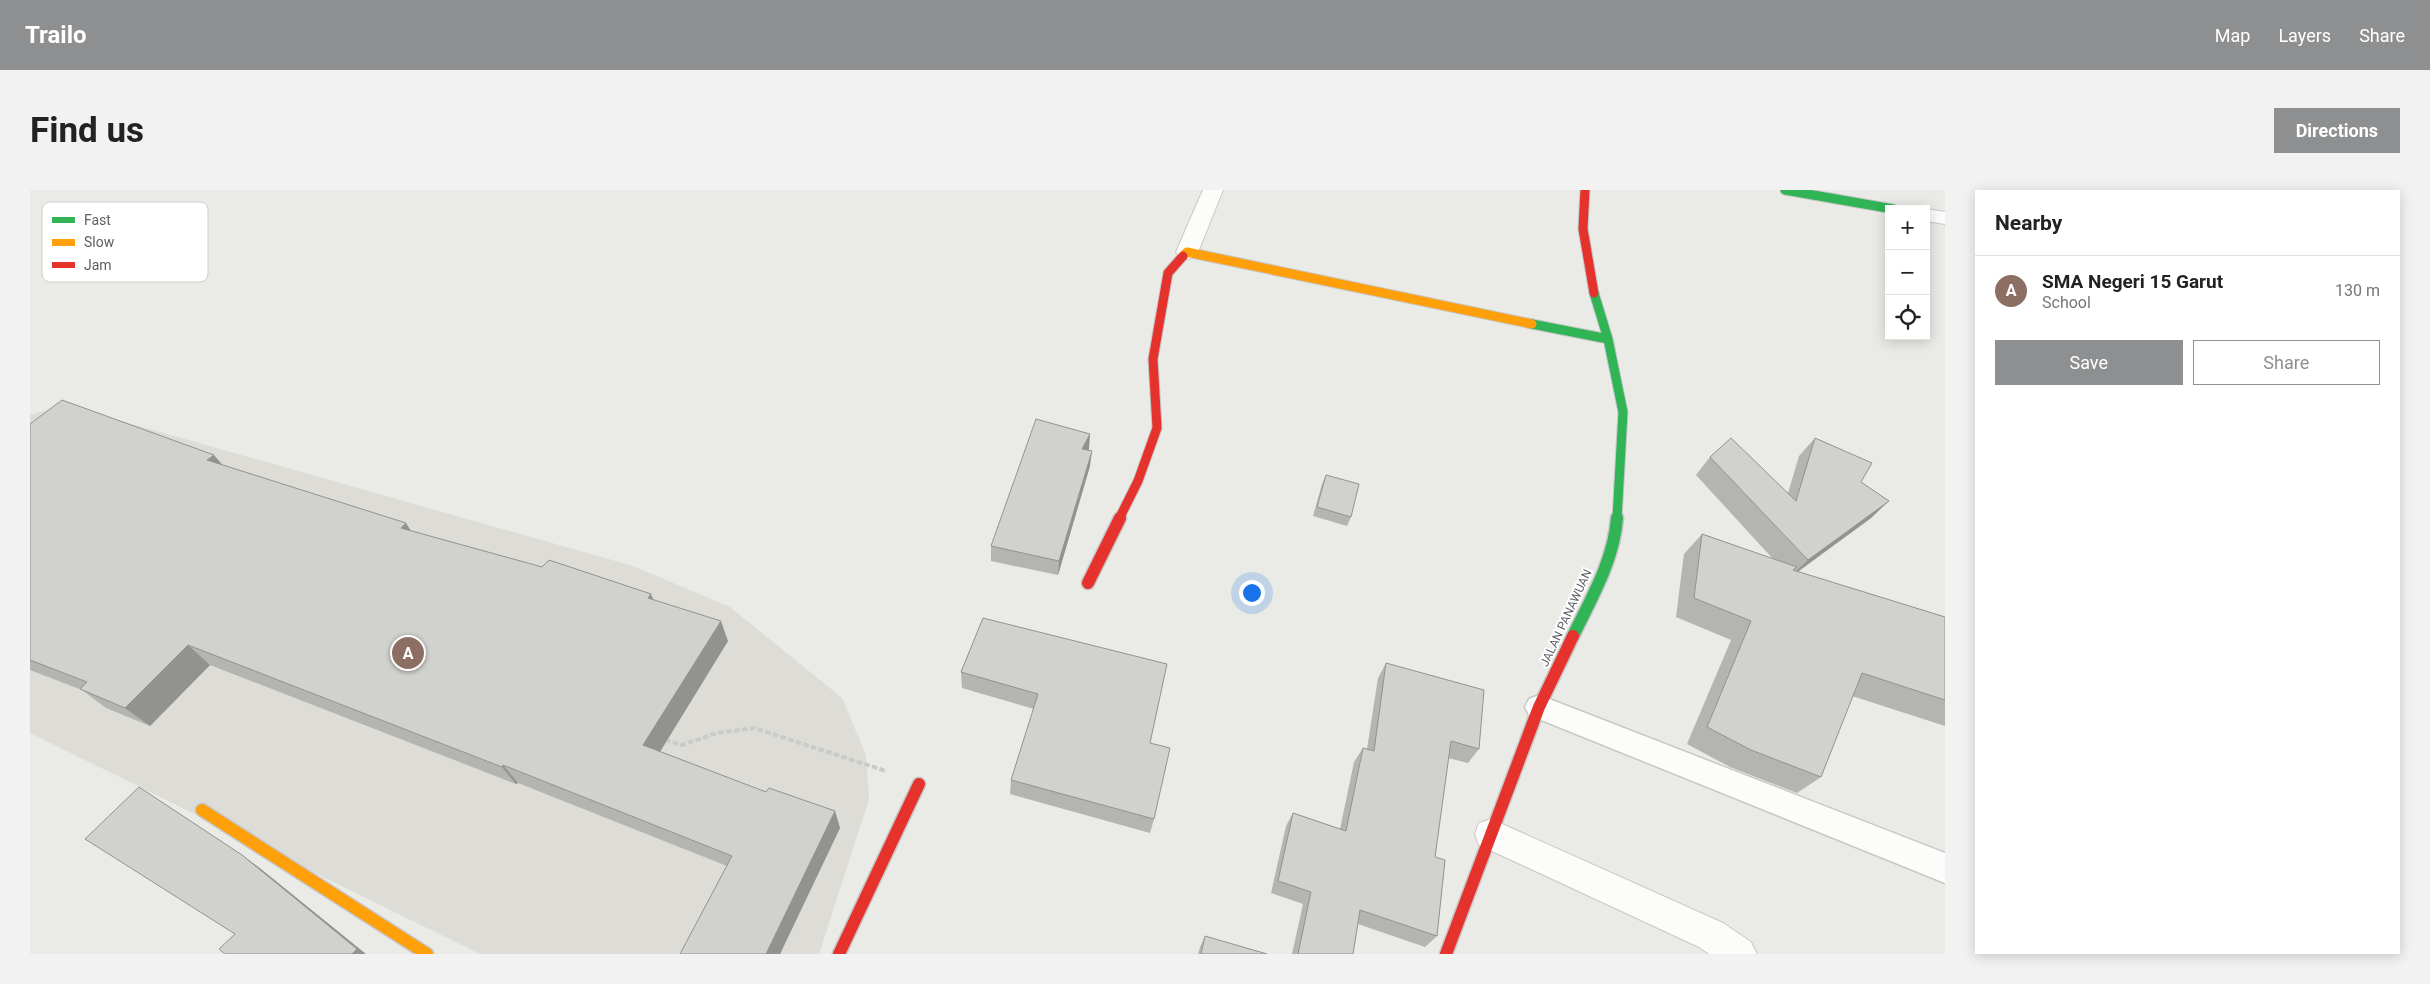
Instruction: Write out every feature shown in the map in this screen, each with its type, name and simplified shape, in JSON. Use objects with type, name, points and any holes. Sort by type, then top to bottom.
[{"type":"street","points":[[1088,583],[1138,481],[1157,428],[1153,359],[1168,273],[1187,252],[1213,190]]},
{"type":"street","name":"JALAN PANAWUAN","points":[[1446,954],[1539,707],[1601,579],[1616,530],[1623,412],[1608,339],[1594,297],[1585,246],[1581,207],[1585,190]]},
{"type":"street","points":[[1786,190],[1885,208]]},
{"type":"street","points":[[1930,215],[1945,218]]},
{"type":"street","points":[[1187,252],[1427,304],[1608,339]]},
{"type":"street","points":[[839,954],[919,784]]},
{"type":"street","points":[[202,810],[427,954]]},
{"type":"street","points":[[1491,834],[1711,935],[1739,954]]},
{"type":"lane","points":[[1539,707],[1945,868]]},
{"type":"path","points":[[655,737],[682,745],[717,733],[754,728],[858,760],[919,784]]},
{"type":"shaded area","points":[[65,405],[633,566],[730,607],[842,698],[866,755],[869,799],[819,954],[480,954],[30,733],[30,415]]},
{"type":"building","points":[[62,400],[214,455],[207,460],[406,523],[401,528],[542,567],[549,560],[651,594],[648,598],[721,621],[643,745],[766,792],[769,788],[835,811],[766,954],[680,954],[732,856],[503,765],[502,767],[188,645],[125,708],[80,689],[87,682],[30,660],[30,424]]},
{"type":"building","points":[[1036,419],[1090,434],[1082,449],[1092,451],[1059,561],[991,546]]},
{"type":"building","points":[[1731,438],[1796,501],[1815,438],[1872,463],[1861,482],[1889,501],[1808,560],[1710,457]]},
{"type":"building","points":[[1326,475],[1359,484],[1351,517],[1317,507]]},
{"type":"building","points":[[1702,534],[1797,567],[1793,570],[1945,617],[1945,700],[1862,673],[1821,777],[1751,750],[1707,727],[1751,621],[1694,598]]},
{"type":"building","points":[[983,618],[1167,664],[1150,743],[1170,748],[1154,819],[1011,780],[1038,694],[961,672]]},
{"type":"building","points":[[1386,663],[1484,690],[1479,749],[1451,741],[1435,857],[1445,860],[1437,936],[1360,910],[1353,954],[1298,954],[1311,892],[1278,881],[1293,813],[1346,831],[1363,748],[1374,751]]},
{"type":"building","points":[[139,787],[242,855],[357,949],[352,954],[225,954],[219,949],[235,934],[85,839]]},
{"type":"building","points":[[1205,936],[1267,954],[1201,954]]},
{"type":"traffic: fast","points":[[1785,190],[1885,208]]},
{"type":"traffic: fast","points":[[1573,636],[1601,579],[1616,530],[1623,412],[1608,339],[1594,293]]},
{"type":"traffic: fast","points":[[1532,324],[1608,339]]},
{"type":"traffic: slow","points":[[1183,256],[1187,252],[1532,324]]},
{"type":"traffic: slow","points":[[202,810],[427,954]]},
{"type":"traffic: jam","points":[[1585,190],[1582,216],[1583,229],[1594,293]]},
{"type":"traffic: jam","points":[[1088,583],[1138,481],[1157,428],[1153,359],[1168,273],[1183,256]]},
{"type":"traffic: jam","points":[[1446,954],[1539,707],[1573,636]]},
{"type":"traffic: jam","points":[[839,954],[919,784]]},
{"type":"place","name":"SMA Negeri 15 Garut","points":[[408,653]]}]
